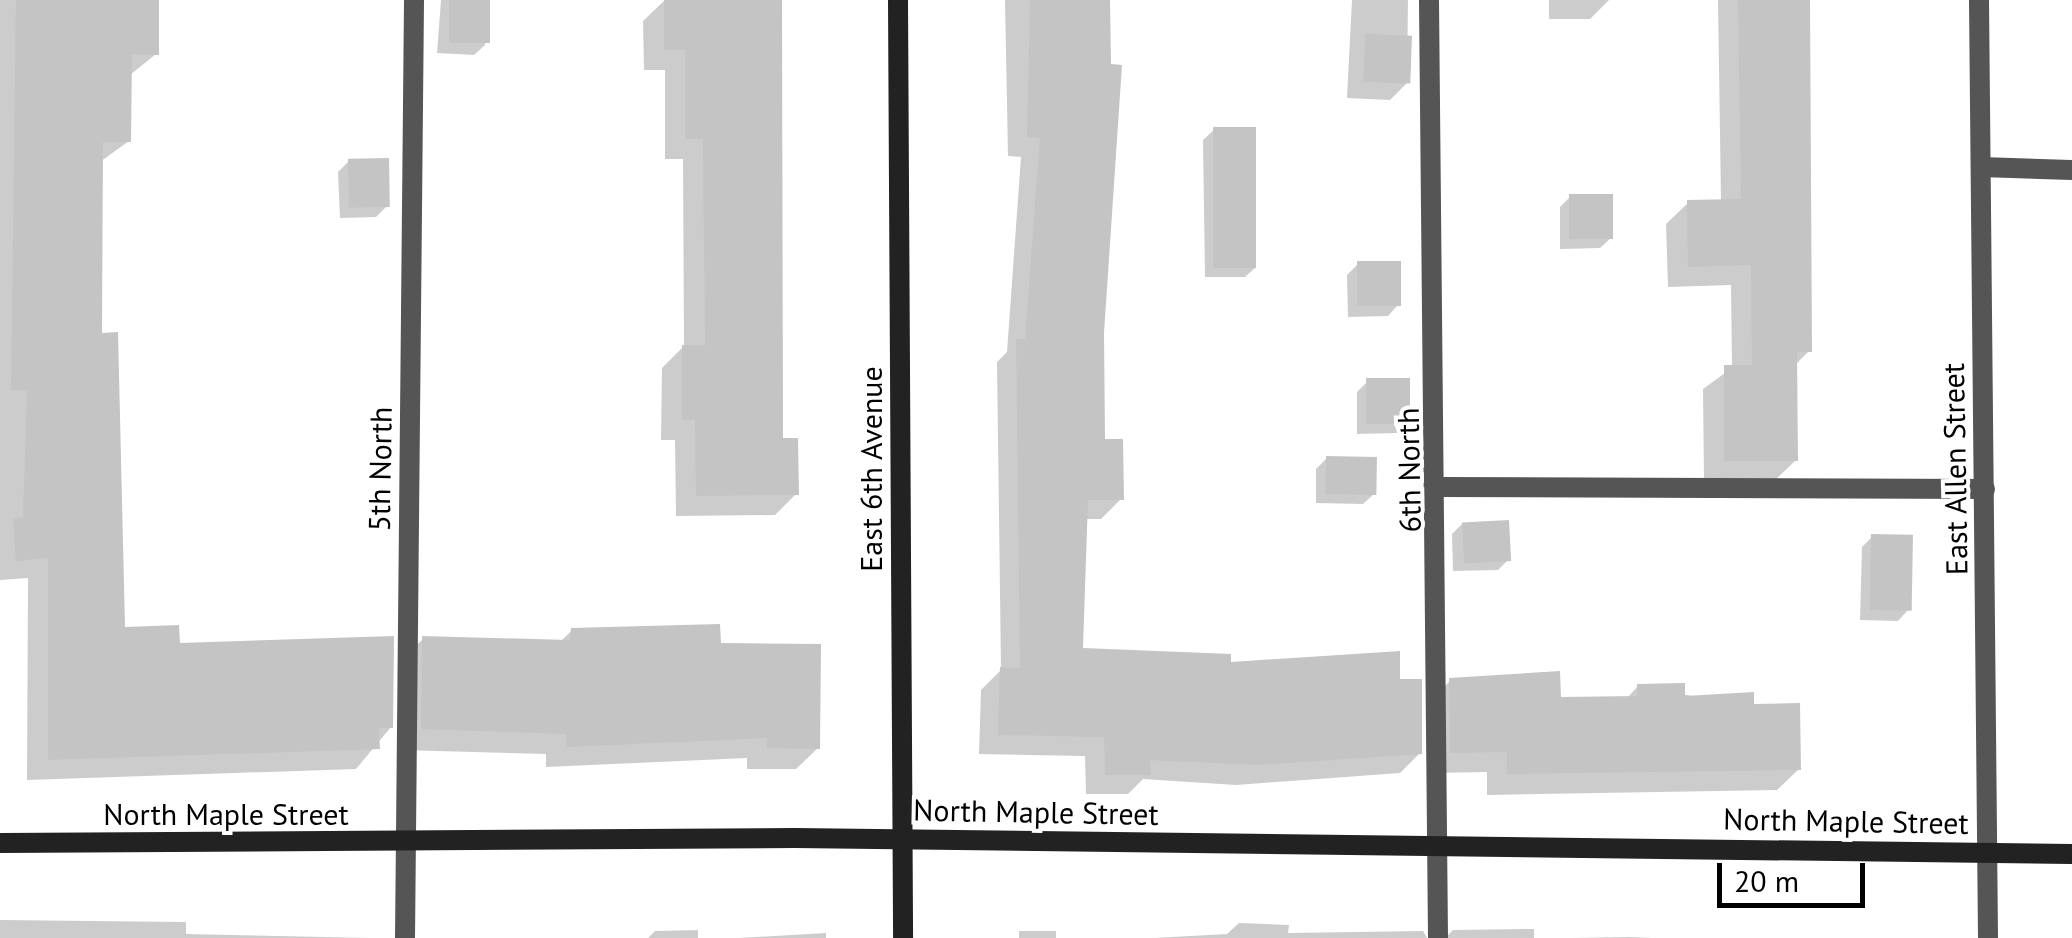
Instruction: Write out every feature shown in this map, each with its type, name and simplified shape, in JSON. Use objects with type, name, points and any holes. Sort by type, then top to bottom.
[{"type":"street","name":"5th North","points":[[404,938],[414,0]]},
{"type":"street","name":"East 6th Avenue","points":[[898,0],[903,938]]},
{"type":"street","name":"6th North","points":[[1429,0],[1439,488],[1438,938]]},
{"type":"street","name":"East Allen Street","points":[[1979,0],[1988,938]]},
{"type":"street","points":[[1982,167],[2072,170]]},
{"type":"street","points":[[1439,488],[1985,488]]},
{"type":"street","name":"North Maple Street","points":[[0,843],[1438,843],[2072,854]]},
{"type":"building","points":[[16,0],[159,0],[159,55],[132,55],[131,142],[103,142],[102,333],[118,332],[125,627],[179,625],[180,643],[394,636],[393,728],[379,728],[380,749],[48,760],[48,558],[16,561],[13,518],[23,517],[27,390],[11,390]]},
{"type":"building","points":[[449,0],[490,0],[490,43],[449,43]]},
{"type":"building","points":[[664,0],[782,0],[783,438],[798,438],[799,495],[696,496],[695,420],[682,420],[682,345],[705,345],[703,139],[685,139],[685,50],[664,50]]},
{"type":"building","points":[[1030,0],[1110,0],[1111,64],[1122,65],[1104,333],[1105,439],[1123,439],[1124,500],[1088,500],[1083,648],[1231,654],[1231,662],[1400,651],[1400,679],[1422,679],[1422,754],[1258,765],[1150,760],[1151,775],[1105,775],[1104,737],[998,735],[1000,667],[1020,668],[1016,339],[1025,339],[1040,138],[1027,137]]},
{"type":"building","points":[[1738,0],[1810,0],[1812,352],[1797,352],[1798,461],[1724,461],[1724,365],[1752,365],[1751,265],[1688,267],[1687,200],[1741,199]]},
{"type":"building","points":[[1365,34],[1412,36],[1410,84],[1363,82]]},
{"type":"building","points":[[1213,127],[1256,127],[1256,268],[1213,268]]},
{"type":"building","points":[[389,158],[390,207],[349,208],[348,159]]},
{"type":"building","points":[[1569,194],[1613,194],[1613,239],[1569,239]]},
{"type":"building","points":[[1357,261],[1401,261],[1401,306],[1357,306]]},
{"type":"building","points":[[1366,378],[1410,378],[1410,424],[1366,424]]},
{"type":"building","points":[[1326,456],[1377,457],[1376,495],[1325,494]]},
{"type":"building","points":[[1509,520],[1511,561],[1464,563],[1462,522]]},
{"type":"building","points":[[1871,534],[1913,535],[1912,611],[1870,610]]},
{"type":"building","points":[[720,624],[721,643],[821,644],[820,749],[767,748],[767,738],[566,747],[566,734],[421,729],[422,636],[570,640],[571,628]]},
{"type":"building","points":[[1560,671],[1561,697],[1637,696],[1637,684],[1685,683],[1685,696],[1754,692],[1754,704],[1800,703],[1801,770],[1507,774],[1507,752],[1450,753],[1449,678]]}]
